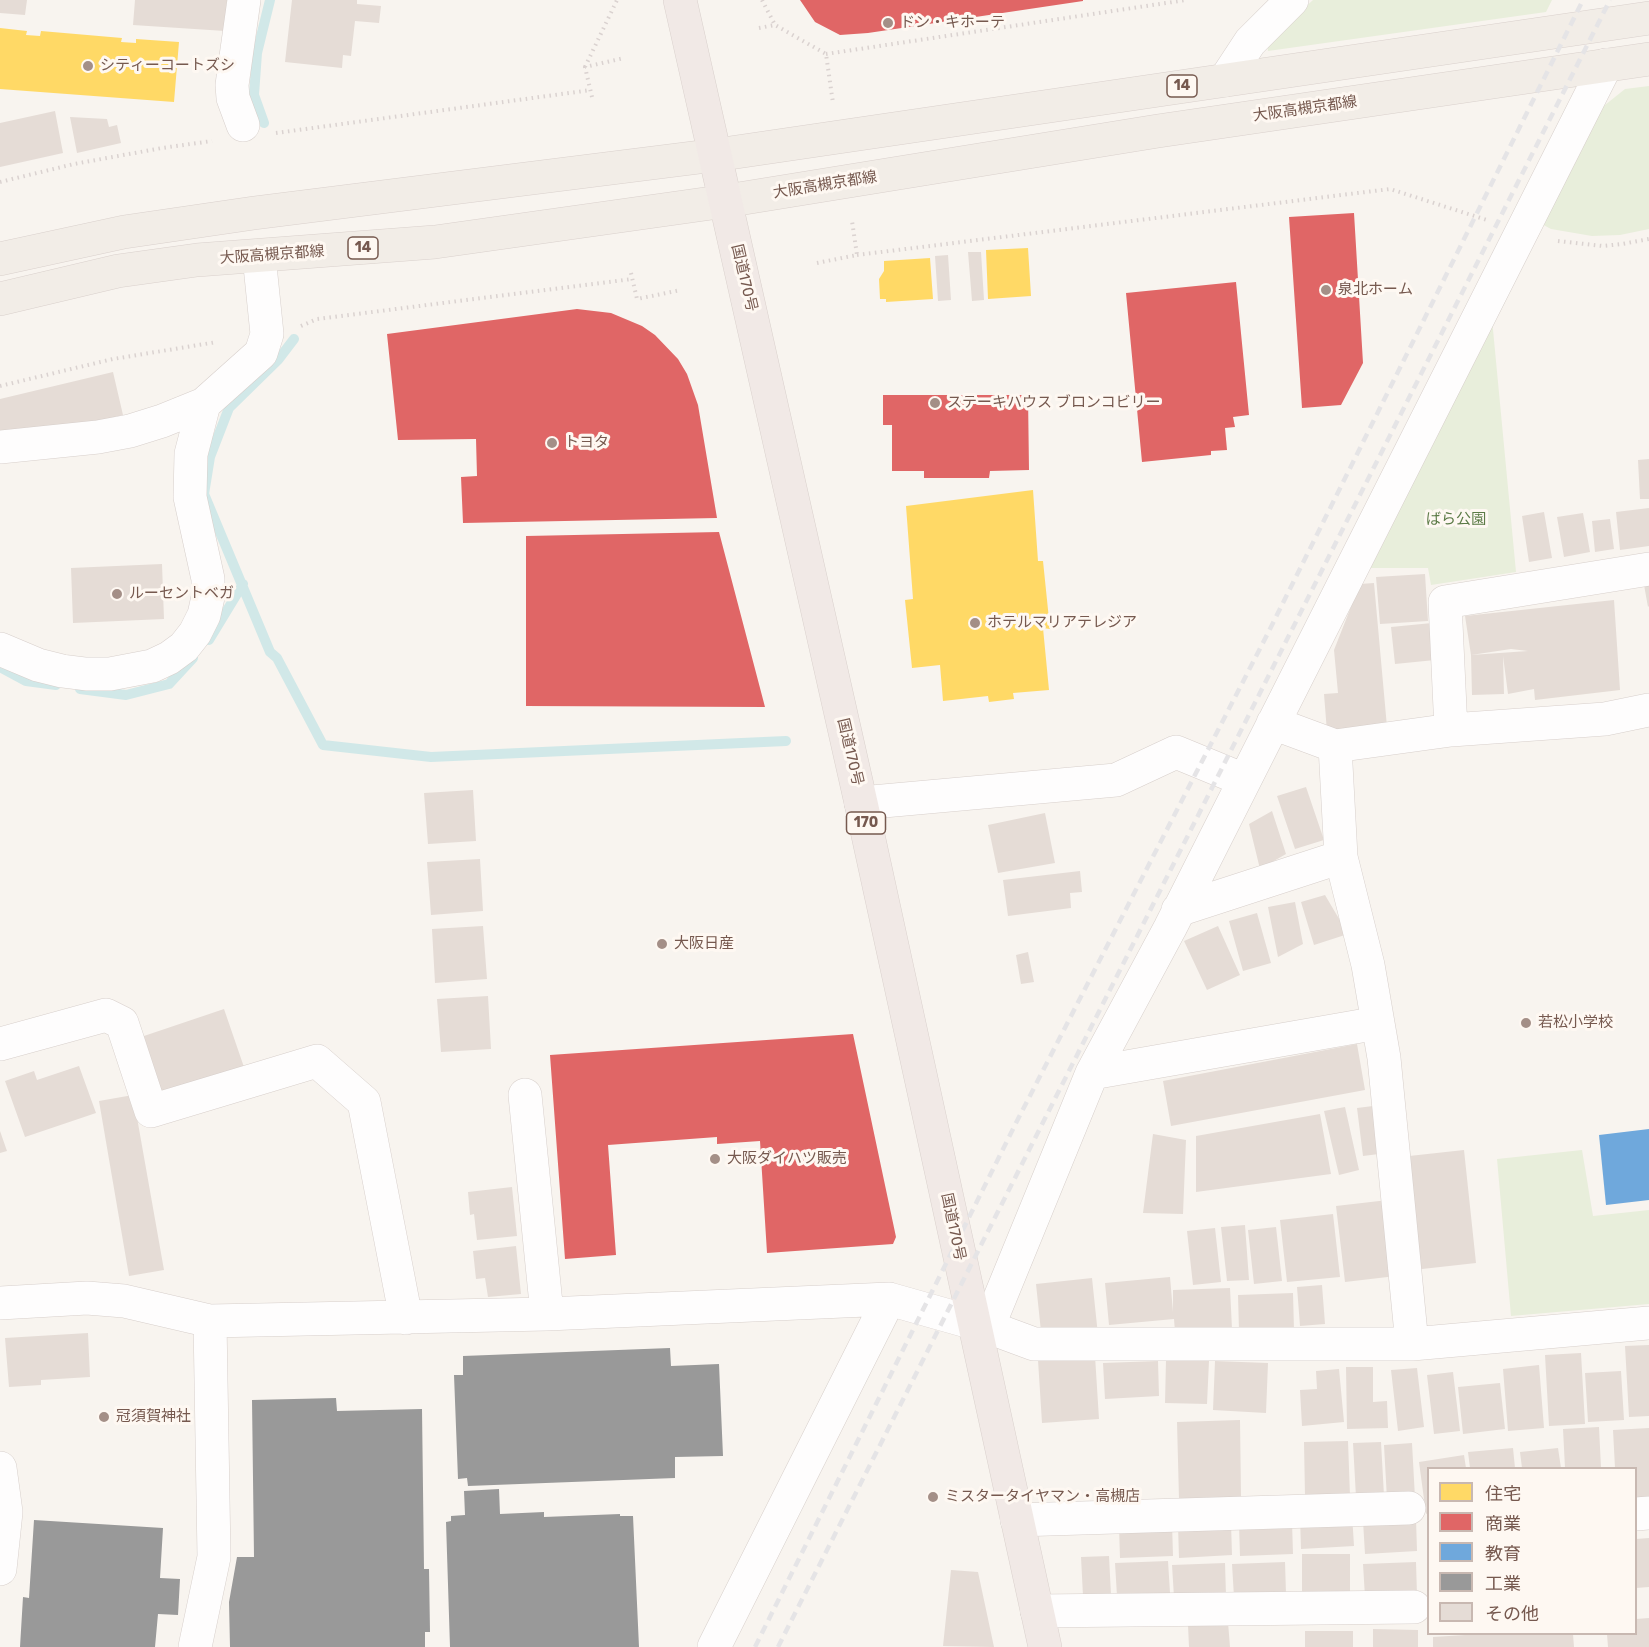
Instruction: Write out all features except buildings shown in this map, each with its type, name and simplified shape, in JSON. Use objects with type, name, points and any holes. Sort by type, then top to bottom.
[{"type":"highway","name":"国道170号","points":[[680,0],[981,1326],[1017,1520],[1044,1647]]},
{"type":"main road","name":"14","points":[[0,259],[124,232],[716,155],[1649,18]]},
{"type":"main road","name":"大阪高槻京都線","points":[[0,298],[118,272],[197,260],[435,242],[726,201],[1158,131],[1606,64],[1649,60]]},
{"type":"street","points":[[243,133],[233,98],[232,85],[244,0]]},
{"type":"street","points":[[1225,80],[1250,42],[1293,0]]},
{"type":"street","points":[[981,1326],[1092,1073],[1178,910],[1606,64]]},
{"type":"street","points":[[0,447],[130,431],[204,404],[261,353],[267,334],[259,256]]},
{"type":"street","points":[[0,649],[38,665],[86,674],[130,671],[152,666],[169,658],[184,647],[195,633],[204,615],[208,597],[208,579],[190,497],[191,454],[204,404]]},
{"type":"street","points":[[1451,730],[1444,602],[1649,570]]},
{"type":"street","points":[[1273,723],[1335,746],[1451,730],[1605,719],[1649,710]]},
{"type":"street","points":[[1335,746],[1341,857],[1368,965],[1384,1058],[1412,1344]]},
{"type":"street","points":[[861,803],[1116,780],[1176,752],[1244,780]]},
{"type":"street","points":[[1178,910],[1341,857]]},
{"type":"street","points":[[0,1044],[106,1015],[122,1023],[151,1110],[317,1061],[364,1102],[406,1318]]},
{"type":"street","points":[[1092,1073],[1378,1023]]},
{"type":"street","points":[[525,1095],[547,1314]]},
{"type":"street","points":[[0,1303],[87,1298],[124,1301],[210,1321],[547,1314],[889,1299],[1034,1344],[1412,1344],[1649,1323]]},
{"type":"street","points":[[714,1647],[889,1299]]},
{"type":"street","points":[[195,1647],[214,1557],[210,1321]]},
{"type":"street","points":[[0,1468],[6,1512],[0,1569]]},
{"type":"street","points":[[1017,1520],[1409,1508]]},
{"type":"street","points":[[1036,1611],[1414,1607]]},
{"type":"path","points":[[592,97],[585,67],[617,0]]},
{"type":"path","points":[[762,0],[775,25],[826,54],[1186,0]]},
{"type":"path","points":[[759,28],[775,25]]},
{"type":"path","points":[[826,54],[834,106]]},
{"type":"path","points":[[585,67],[624,58]]},
{"type":"path","points":[[0,182],[74,164],[243,133],[591,90]]},
{"type":"path","points":[[817,263],[857,255],[1390,189],[1440,206]]},
{"type":"path","points":[[852,221],[857,255]]},
{"type":"path","points":[[0,386],[113,359],[290,331],[317,319],[632,276],[637,299],[681,290]]},
{"type":"green space","points":[[1313,0],[1552,0],[1546,12],[1268,51],[1267,43]]},
{"type":"green space","points":[[1649,86],[1649,229],[1620,235],[1592,236],[1551,229],[1536,221],[1600,109],[1625,89]]},
{"type":"green space","name":"ばら公園","points":[[1492,319],[1516,572],[1431,585],[1428,568],[1369,568]]},
{"type":"green space","points":[[1582,1150],[1593,1216],[1649,1210],[1649,1304],[1511,1316],[1497,1159]]},
{"type":"waterway","points":[[264,123],[254,95],[257,53],[270,0]]},
{"type":"waterway","points":[[294,339],[278,360],[229,408],[210,457],[204,494],[270,652],[277,658],[323,745],[431,757],[786,741]]},
{"type":"waterway","points":[[209,640],[243,584]]},
{"type":"waterway","points":[[80,689],[126,695],[169,684],[193,658]]},
{"type":"waterway","points":[[0,667],[26,681],[56,685]]},
{"type":"railway","points":[[755,1647],[1017,1121],[1268,633],[1583,0]]},
{"type":"railway","points":[[778,1647],[1610,0]]},
{"type":"place","name":"ドン・キホーテ","points":[[888,23]]},
{"type":"place","name":"シティーコートズシ","points":[[88,66]]},
{"type":"place","name":"泉北ホーム","points":[[1326,290]]},
{"type":"place","name":"ステーキハウス ブロンコビリー","points":[[935,403]]},
{"type":"place","name":"トヨタ","points":[[552,443]]},
{"type":"place","name":"ルーセントベガ","points":[[117,594]]},
{"type":"place","name":"ホテルマリアテレジア","points":[[975,623]]},
{"type":"place","name":"大阪日産","points":[[662,944]]},
{"type":"place","name":"若松小学校","points":[[1526,1023]]},
{"type":"place","name":"大阪ダイハツ販売","points":[[715,1159]]},
{"type":"place","name":"冠須賀神社","points":[[104,1417]]},
{"type":"place","name":"ミスタータイヤマン・高槻店","points":[[933,1497]]}]
